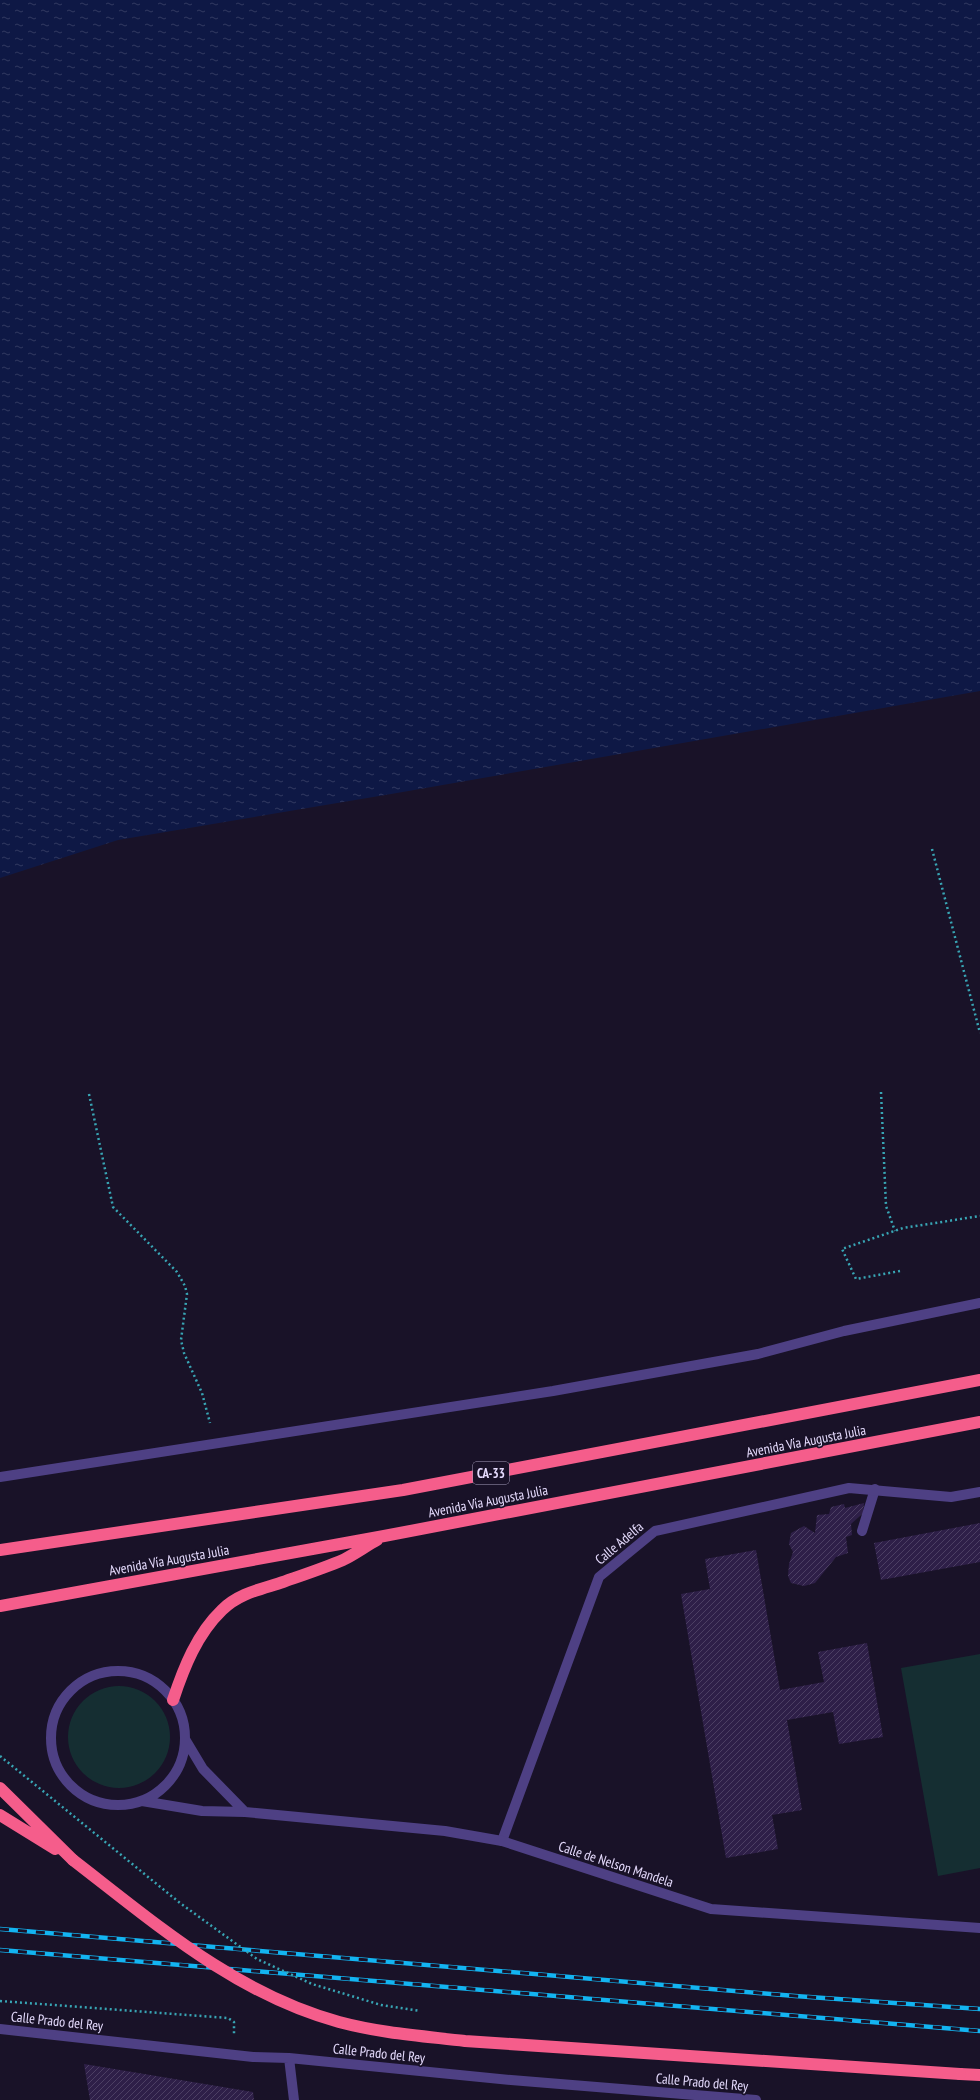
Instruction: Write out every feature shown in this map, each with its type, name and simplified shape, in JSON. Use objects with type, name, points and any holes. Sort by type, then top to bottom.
[{"type":"highway","name":"Avenida Vía Augusta Julia","points":[[0,1550],[403,1490],[980,1380]]},
{"type":"highway","name":"Avenida Vía Augusta Julia","points":[[0,1606],[384,1536],[980,1422]]},
{"type":"highway","points":[[173,1700],[184,1667],[194,1648],[205,1631],[223,1609],[250,1592],[344,1560],[384,1536]]},
{"type":"highway","points":[[0,1788],[73,1860]]},
{"type":"highway","points":[[0,1815],[73,1860],[190,1950],[241,1982],[285,2002],[338,2022],[393,2033],[473,2041],[980,2075]]},
{"type":"street","points":[[0,1477],[553,1391],[758,1354],[844,1331],[980,1303]]},
{"type":"street","name":"Calle Adelfa","points":[[502,1842],[599,1578],[655,1531],[849,1488],[875,1489],[951,1497],[980,1492]]},
{"type":"street","points":[[862,1531],[875,1489]]},
{"type":"street","points":[[113,1671],[136,1673],[157,1683],[173,1700],[182,1718],[185,1739],[182,1758],[173,1776],[159,1791],[142,1801],[119,1805],[96,1802],[76,1791],[61,1774],[52,1752],[51,1729],[58,1708],[72,1689],[91,1677],[113,1671]]},
{"type":"street","points":[[185,1739],[203,1769],[245,1812]]},
{"type":"street","name":"Calle de Nelson Mandela","points":[[142,1801],[202,1811],[245,1812],[445,1831],[502,1842],[711,1909],[980,1928]]},
{"type":"street","name":"Calle Prado del Rey","points":[[0,2030],[253,2057],[289,2058],[503,2079],[756,2100]]},
{"type":"street","points":[[289,2058],[294,2100]]},
{"type":"path","points":[[932,850],[980,1032]]},
{"type":"path","points":[[882,1092],[886,1206],[895,1231]]},
{"type":"path","points":[[89,1094],[113,1207],[177,1272],[185,1286],[186,1294],[182,1340],[184,1353],[202,1393],[210,1423],[209,1445]]},
{"type":"path","points":[[900,1271],[856,1279],[842,1249],[904,1228],[980,1216]]},
{"type":"path","points":[[0,1756],[180,1903],[256,1959],[312,1984],[381,2005],[424,2012]]},
{"type":"green space","points":[[980,1654],[980,1868],[938,1876],[901,1668]]},
{"type":"green space","points":[[119,1686],[139,1689],[148,1694],[162,1708],[167,1717],[170,1737],[167,1757],[162,1766],[148,1780],[139,1785],[119,1788],[99,1785],[90,1780],[76,1766],[71,1757],[68,1737],[71,1717],[76,1708],[90,1694],[99,1689]]},
{"type":"water","points":[[0,0],[980,0],[980,691],[397,793],[118,840],[0,878]]},
{"type":"building","points":[[864,1503],[863,1513],[851,1524],[852,1535],[846,1537],[848,1553],[836,1557],[815,1583],[804,1586],[791,1583],[788,1576],[789,1564],[793,1552],[789,1544],[791,1533],[804,1526],[815,1533],[817,1515],[829,1514],[831,1507],[844,1504],[845,1508]]},
{"type":"building","points":[[980,1523],[980,1562],[881,1580],[874,1543]]},
{"type":"building","points":[[756,1550],[780,1690],[824,1682],[818,1652],[867,1643],[883,1737],[839,1744],[833,1712],[787,1720],[802,1810],[772,1815],[778,1849],[726,1858],[681,1594],[710,1589],[705,1559]]},
{"type":"building","points":[[84,2064],[253,2092],[254,2100],[90,2100]]},
{"type":"railway","points":[[0,1929],[795,1996],[980,2009]]},
{"type":"railway","points":[[0,1950],[980,2031]]}]
